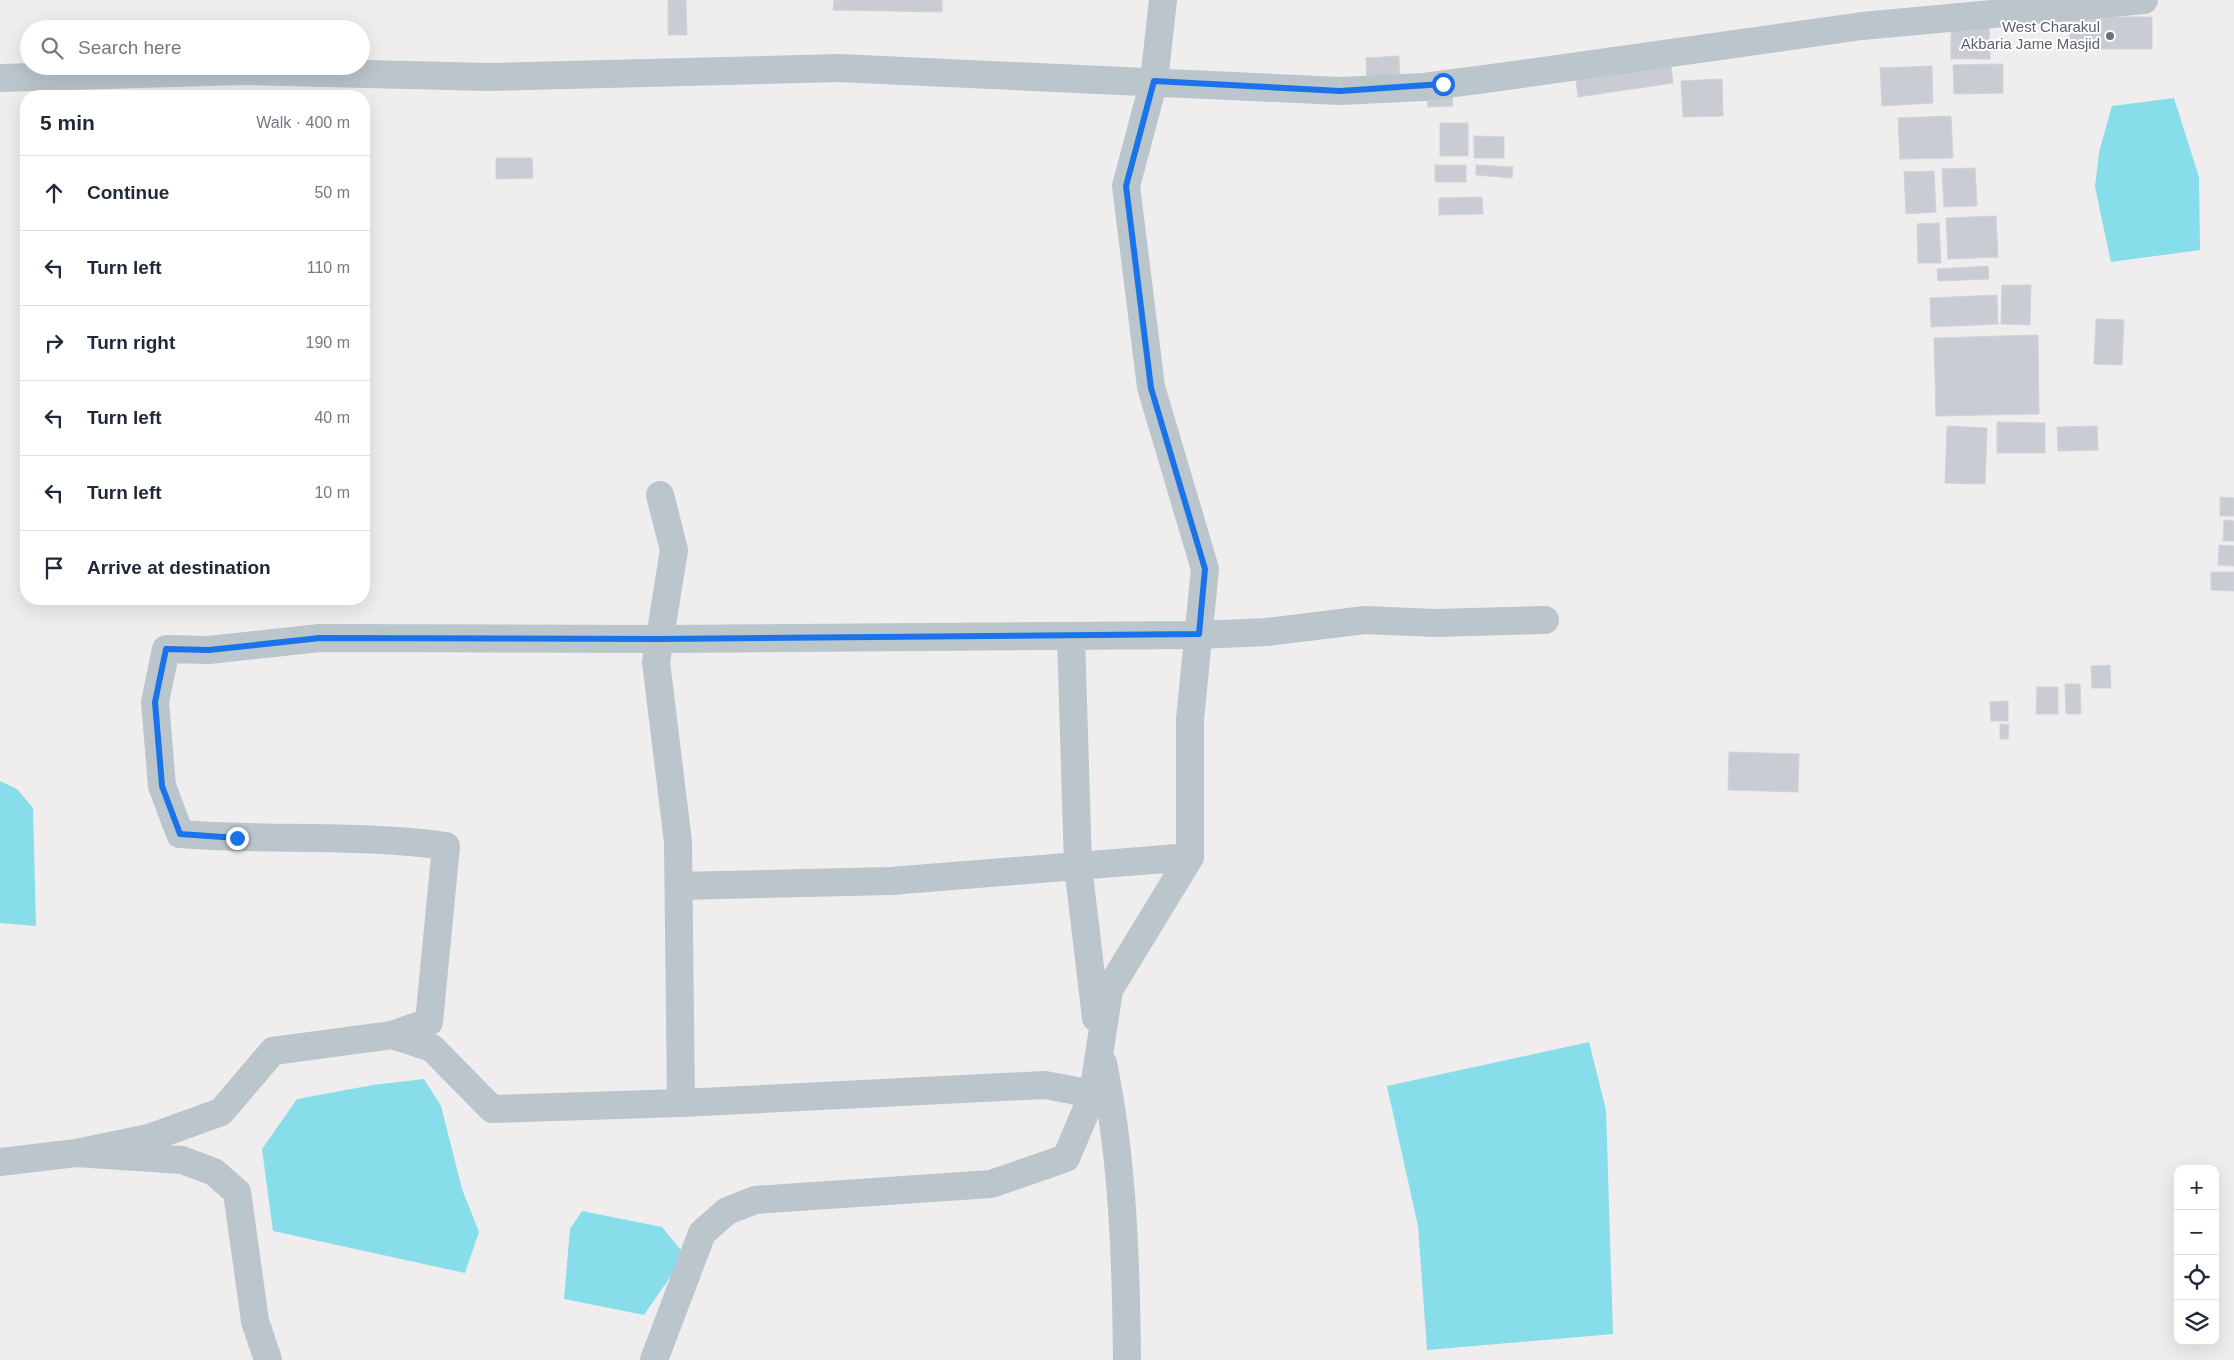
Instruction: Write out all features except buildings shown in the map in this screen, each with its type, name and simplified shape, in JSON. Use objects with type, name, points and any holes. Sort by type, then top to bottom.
[{"type":"street","points":[[654,1360],[702,1233],[727,1211],[755,1200],[991,1184],[1066,1158],[1093,1094],[1109,990],[1190,857],[1190,719],[1205,569],[1151,388],[1126,186],[1154,81],[1162,0]]},
{"type":"street","points":[[370,74],[489,77],[839,68],[1340,91],[1424,87],[1862,26],[2144,0]]},
{"type":"street","points":[[0,78],[105,75]]},
{"type":"street","points":[[660,495],[674,550],[656,662],[678,842],[681,1103]]},
{"type":"street","points":[[0,1162],[76,1154],[149,1138],[221,1112],[273,1051],[392,1035],[430,1022],[446,846],[400,840],[237,838],[180,834],[162,786],[155,702],[166,649],[209,650],[320,638],[660,639],[1071,636],[1267,632],[1364,620],[1435,623],[1545,620]]},
{"type":"street","points":[[1071,636],[1078,866],[1100,1047],[1112,1108],[1126,1280],[1127,1360]]},
{"type":"street","points":[[679,886],[891,881],[1190,857]]},
{"type":"street","points":[[392,1035],[432,1048],[492,1109],[681,1103],[1045,1085],[1093,1094]]},
{"type":"street","points":[[76,1154],[182,1160],[214,1172],[237,1192],[255,1321],[268,1360]]},
{"type":"water","points":[[2174,98],[2199,177],[2200,250],[2111,262],[2095,187],[2099,152],[2112,106]]},
{"type":"water","points":[[0,781],[17,789],[33,808],[36,926],[0,923]]},
{"type":"water","points":[[1589,1042],[1606,1110],[1613,1334],[1427,1350],[1418,1226],[1387,1086]]},
{"type":"water","points":[[424,1079],[441,1106],[462,1189],[479,1232],[465,1273],[273,1231],[262,1149],[297,1099],[373,1085]]},
{"type":"water","points":[[582,1211],[662,1227],[681,1250],[673,1273],[644,1315],[564,1299],[570,1229]]},
{"type":"place","name":"West Charakul Akbaria Jame Masjid","points":[[2110,36]]},
{"type":"route","points":[[237,838],[180,834],[162,786],[155,702],[166,649],[209,650],[320,638],[660,639],[1199,634],[1205,569],[1151,388],[1126,186],[1154,81],[1340,91],[1424,87],[1443,84]]}]
